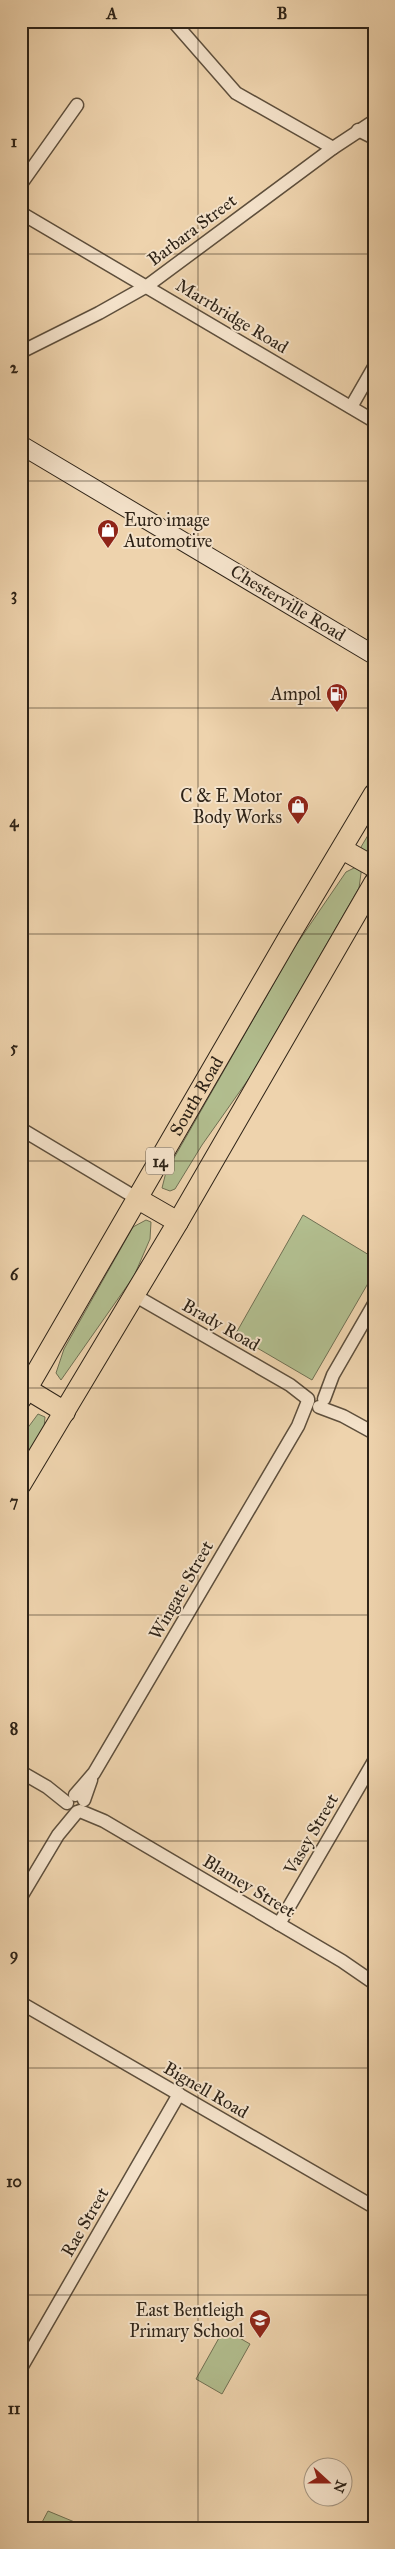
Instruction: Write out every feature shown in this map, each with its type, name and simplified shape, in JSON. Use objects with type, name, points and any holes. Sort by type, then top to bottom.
[{"type":"highway","name":"South Road","points":[[23,1391],[138,1199],[291,932],[374,794]]},
{"type":"highway","points":[[342,849],[374,867]]},
{"type":"highway","points":[[21,1484],[178,1222],[374,883]]},
{"type":"highway","points":[[138,1199],[178,1222]]},
{"type":"highway","points":[[23,1391],[65,1412]]},
{"type":"main road","name":"Chesterville Road","points":[[21,444],[374,654]]},
{"type":"main road","points":[[335,631],[374,641]]},
{"type":"street","points":[[174,21],[236,93],[333,148]]},
{"type":"street","points":[[21,184],[77,105]]},
{"type":"street","name":"Barbara Street","points":[[21,352],[99,313],[147,286],[333,148],[374,120]]},
{"type":"street","points":[[358,130],[374,138]]},
{"type":"street","name":"Marrbridge Road","points":[[21,213],[374,420]]},
{"type":"street","points":[[351,407],[374,367]]},
{"type":"street","points":[[21,1129],[138,1199]]},
{"type":"street","name":"Brady Road","points":[[134,1295],[374,1433]]},
{"type":"street","name":"Wingate Street","points":[[21,1897],[298,1426],[332,1375],[374,1304]]},
{"type":"street","name":"Vasey Street","points":[[278,1924],[374,1761]]},
{"type":"street","name":"Blamey Street","points":[[21,1772],[342,1961],[374,1984]]},
{"type":"street","name":"Bignell Road","points":[[21,2003],[374,2207]]},
{"type":"street","name":"Rae Street","points":[[21,2368],[179,2094]]},
{"type":"green space","points":[[374,825],[374,857],[362,852],[361,847]]},
{"type":"green space","points":[[362,866],[359,888],[250,1077],[202,1145],[175,1189],[170,1191],[162,1188],[166,1172],[294,948],[346,872]]},
{"type":"green space","points":[[303,1215],[374,1258],[374,1273],[312,1380],[235,1335]]},
{"type":"green space","points":[[146,1220],[151,1222],[150,1239],[134,1276],[61,1380],[56,1373],[64,1349],[133,1227]]},
{"type":"green space","points":[[38,1414],[45,1417],[44,1428],[21,1466],[21,1437]]},
{"type":"green space","points":[[224,2329],[250,2344],[222,2394],[196,2379]]},
{"type":"green space","points":[[48,2511],[89,2528],[39,2528]]},
{"type":"place","name":"Euro image Automotive","points":[[108,549]]},
{"type":"place","name":"Ampol","points":[[337,713]]},
{"type":"place","name":"C & E Motor Body Works","points":[[298,825]]},
{"type":"place","name":"East Bentleigh Primary School","points":[[260,2339]]}]
